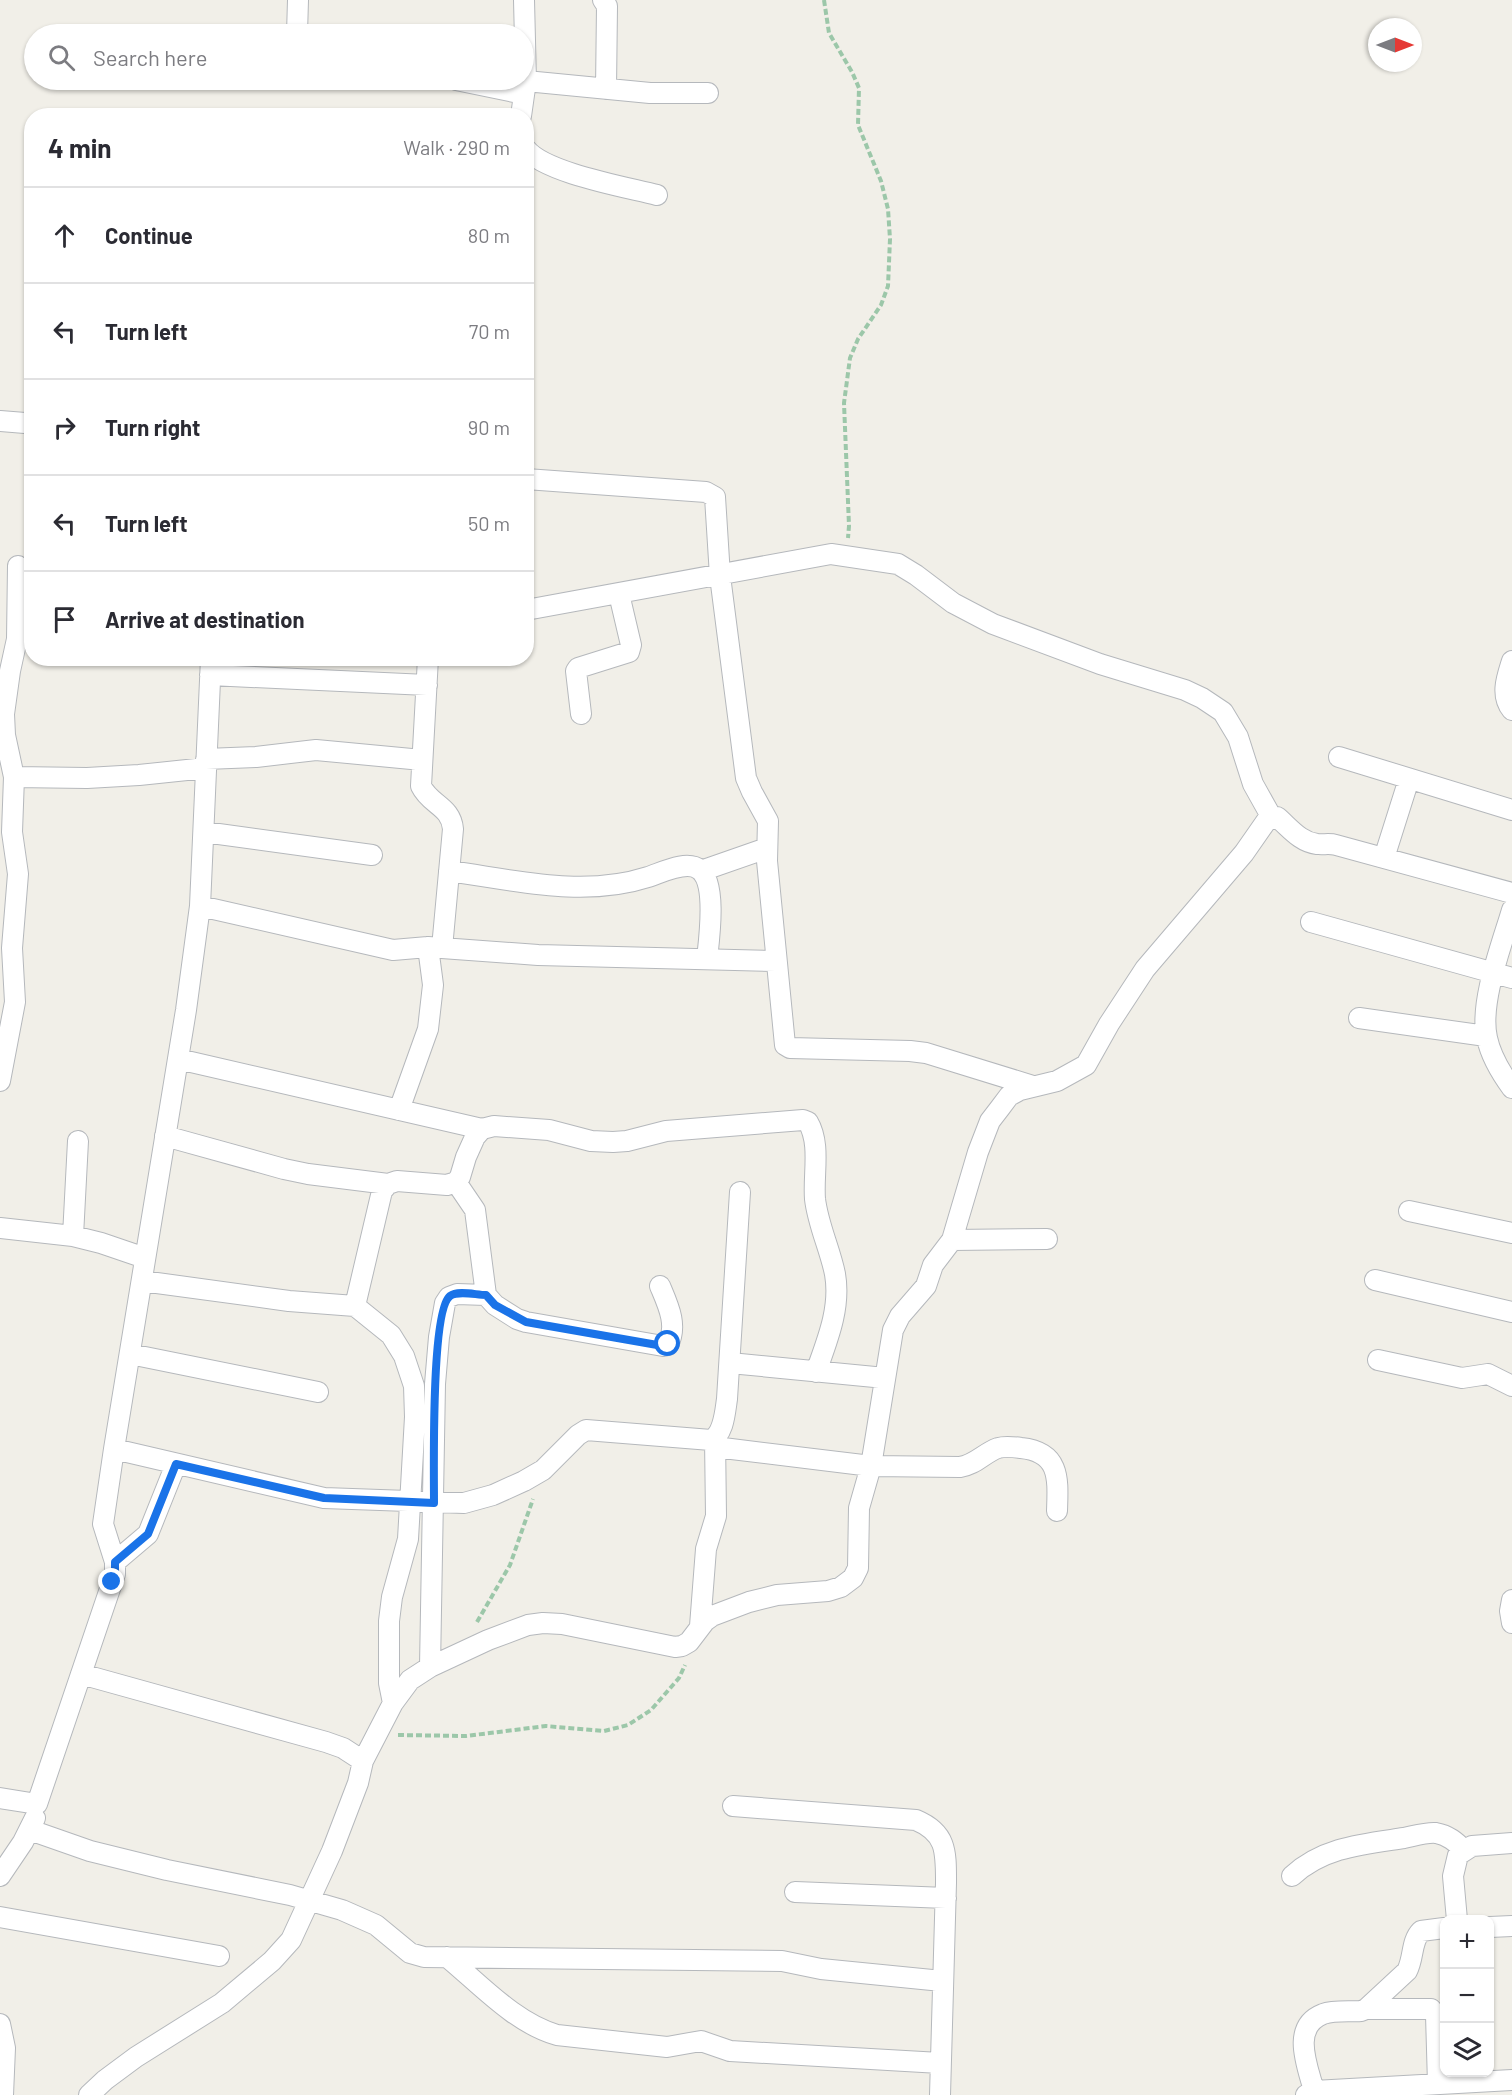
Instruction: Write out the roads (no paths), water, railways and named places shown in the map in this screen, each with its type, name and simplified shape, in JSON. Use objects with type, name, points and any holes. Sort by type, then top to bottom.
[{"type":"street","points":[[297,24],[298,0]]},
{"type":"street","points":[[524,0],[524,24]]},
{"type":"street","points":[[603,0],[607,6],[606,89]]},
{"type":"street","points":[[534,87],[606,89],[650,93],[708,93]]},
{"type":"street","points":[[522,108],[525,90]]},
{"type":"street","points":[[534,158],[557,169],[657,195]]},
{"type":"street","points":[[0,421],[24,423]]},
{"type":"street","points":[[534,480],[706,492],[715,497],[720,576],[746,778],[768,821],[767,848],[784,1045],[790,1048],[926,1053],[1033,1086]]},
{"type":"street","points":[[534,609],[831,554],[898,564],[953,603],[993,624],[1100,664],[1185,690],[1223,712],[1231,724],[1253,784],[1272,818]]},
{"type":"street","points":[[0,1082],[15,1002],[12,948],[18,874],[12,832],[14,777],[5,735],[4,714],[17,639],[16,566]]},
{"type":"street","points":[[581,714],[576,671],[578,668],[628,652],[631,645],[619,594]]},
{"type":"street","points":[[1512,661],[1505,688],[1506,700],[1512,710]]},
{"type":"street","points":[[399,1110],[428,1029],[435,948],[449,871],[452,820],[449,813],[424,793],[421,780],[428,666]]},
{"type":"street","points":[[0,1876],[34,1822],[37,1804],[115,1574],[115,1562],[103,1524],[178,1059],[200,906],[210,667],[427,686]]},
{"type":"street","points":[[14,777],[87,778],[316,750],[422,760]]},
{"type":"street","points":[[1339,758],[1512,810]]},
{"type":"street","points":[[1384,858],[1409,779]]},
{"type":"street","points":[[89,2095],[136,2057],[222,2003],[272,1962],[291,1940],[332,1851],[358,1783],[363,1761],[393,1703],[410,1680],[460,1652],[528,1625],[543,1623],[562,1624],[675,1647],[682,1646],[689,1642],[700,1626],[712,1616],[749,1602],[777,1595],[841,1587],[853,1578],[858,1568],[860,1508],[871,1466],[893,1330],[896,1323],[926,1286],[933,1265],[952,1240],[978,1152],[990,1121],[1009,1096],[1020,1090],[1057,1081],[1086,1065],[1109,1024],[1145,969],[1244,853],[1267,820],[1277,817],[1297,836],[1306,841],[1317,844],[1330,843],[1512,893]]},
{"type":"street","points":[[204,832],[372,855]]},
{"type":"street","points":[[701,871],[767,848]]},
{"type":"street","points":[[449,871],[576,888],[623,884],[677,868],[690,867],[701,871],[706,879],[710,898],[711,916],[707,959]]},
{"type":"street","points":[[200,906],[393,950],[435,948],[538,955],[776,961]]},
{"type":"street","points":[[1512,910],[1492,973],[1486,1013],[1486,1036],[1492,1056],[1512,1088]]},
{"type":"street","points":[[1311,922],[1512,978]]},
{"type":"street","points":[[1359,1018],[1486,1036]]},
{"type":"street","points":[[1492,1056],[1512,1060]]},
{"type":"street","points":[[178,1059],[482,1129],[494,1126],[549,1130],[591,1141],[627,1141],[666,1131],[803,1120],[808,1122],[815,1141],[816,1210],[835,1275],[836,1299],[832,1326],[816,1372]]},
{"type":"street","points":[[165,1136],[308,1174],[388,1184],[397,1181],[447,1185],[456,1182],[460,1177],[475,1137],[482,1129]]},
{"type":"street","points":[[74,1236],[78,1141]]},
{"type":"street","points":[[456,1182],[475,1210],[486,1295],[495,1305],[526,1322],[663,1346],[668,1344],[672,1338],[673,1323],[670,1307],[660,1286]]},
{"type":"street","points":[[355,1306],[382,1191],[388,1184]]},
{"type":"street","points":[[700,1626],[706,1549],[716,1516],[715,1442],[724,1419],[730,1363],[740,1192]]},
{"type":"street","points":[[1408,1211],[1512,1233]]},
{"type":"street","points":[[0,1228],[74,1236],[145,1258]]},
{"type":"street","points":[[952,1240],[1047,1239]]},
{"type":"street","points":[[1375,1280],[1512,1312]]},
{"type":"street","points":[[142,1281],[289,1301],[355,1306],[391,1335],[404,1356],[414,1386],[415,1417],[408,1539],[392,1597],[389,1621],[389,1683],[393,1703]]},
{"type":"street","points":[[430,1667],[435,1384],[439,1337],[445,1303],[449,1296],[486,1295]]},
{"type":"street","points":[[130,1354],[318,1392]]},
{"type":"street","points":[[1378,1360],[1462,1378],[1488,1374],[1512,1386]]},
{"type":"street","points":[[730,1363],[885,1378]]},
{"type":"street","points":[[114,1449],[324,1498],[464,1503],[493,1495],[543,1470],[586,1430],[715,1442],[871,1466],[968,1466],[997,1448],[1009,1446],[1028,1448],[1049,1459],[1055,1468],[1058,1485],[1056,1511]]},
{"type":"street","points":[[115,1562],[148,1534],[176,1464]]},
{"type":"street","points":[[1512,1600],[1510,1611],[1512,1623]]},
{"type":"street","points":[[81,1674],[326,1742],[343,1748],[363,1761]]},
{"type":"street","points":[[0,1798],[37,1804]]},
{"type":"street","points":[[733,1806],[916,1820],[930,1826],[939,1836],[946,1853],[940,2095]]},
{"type":"street","points":[[30,1830],[90,1851],[342,1910],[376,1925],[410,1953],[424,1957],[782,1961],[821,1969],[942,1981]]},
{"type":"street","points":[[1292,1876],[1303,1865],[1328,1853],[1356,1845],[1436,1833],[1456,1841],[1464,1850]]},
{"type":"street","points":[[1457,1915],[1453,1876],[1458,1855],[1472,1846],[1512,1843]]},
{"type":"street","points":[[795,1892],[946,1898]]},
{"type":"street","points":[[0,1917],[219,1956]]},
{"type":"street","points":[[1494,1927],[1512,1926]]},
{"type":"street","points":[[1440,1928],[1421,1930],[1417,1935],[1407,1971],[1366,2009],[1361,2012],[1323,2014],[1315,2019],[1307,2029],[1303,2037],[1303,2050],[1310,2093],[1512,2080]]},
{"type":"street","points":[[447,1957],[521,2018],[540,2030],[557,2036],[667,2047],[701,2041],[730,2051],[940,2063]]},
{"type":"street","points":[[1366,2009],[1431,2009],[1434,2012],[1436,2015],[1438,2084]]},
{"type":"street","points":[[0,2024],[4,2048],[3,2095]]}]
